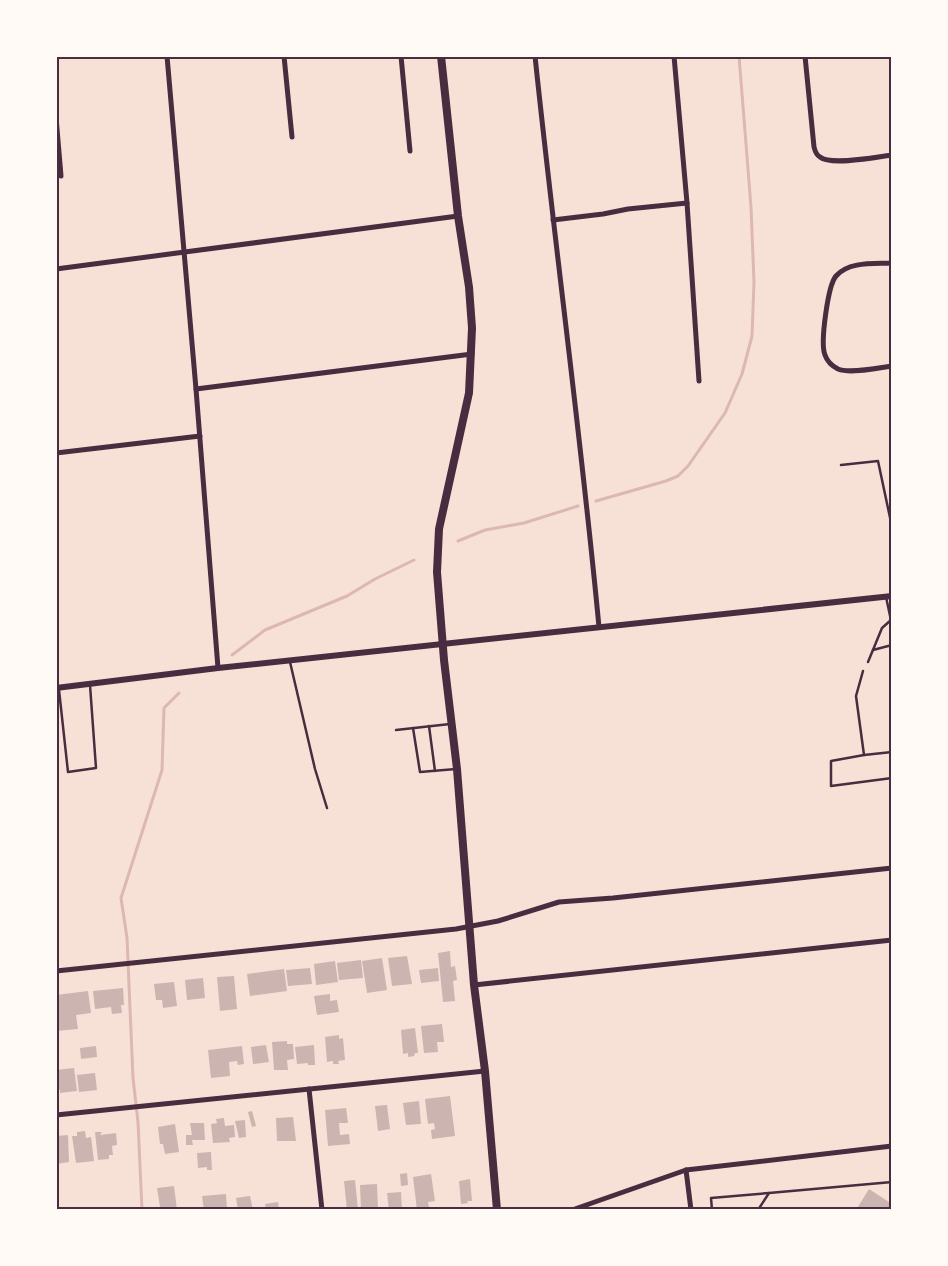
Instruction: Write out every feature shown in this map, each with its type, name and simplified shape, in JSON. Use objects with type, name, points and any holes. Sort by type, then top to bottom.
[{"type":"main road","points":[[441,56],[458,216],[469,287],[472,354],[469,393],[439,529],[437,572],[457,769],[474,985],[485,1071],[497,1210]]},
{"type":"street","points":[[167,56],[218,668]]},
{"type":"street","points":[[284,56],[292,137]]},
{"type":"street","points":[[402,56],[410,151]]},
{"type":"street","points":[[535,56],[584,473],[599,627]]},
{"type":"street","points":[[674,56],[687,203],[699,381]]},
{"type":"street","points":[[805,56],[814,147],[820,157],[832,161],[892,155]]},
{"type":"street","points":[[56,117],[60,176]]},
{"type":"street","points":[[553,220],[687,203]]},
{"type":"street","points":[[56,269],[458,216]]},
{"type":"street","points":[[892,263],[852,266],[836,276],[829,292],[823,344],[824,353],[828,360],[838,369],[852,370],[892,366]]},
{"type":"street","points":[[196,388],[472,354]]},
{"type":"street","points":[[56,453],[200,436]]},
{"type":"street","points":[[58,687],[889,596]]},
{"type":"street","points":[[56,971],[470,927],[498,921],[559,902],[613,898],[892,868]]},
{"type":"street","points":[[474,985],[892,940]]},
{"type":"street","points":[[56,1115],[485,1071]]},
{"type":"street","points":[[309,1089],[322,1210]]},
{"type":"street","points":[[572,1210],[686,1170],[892,1146]]},
{"type":"street","points":[[686,1170],[691,1210]]},
{"type":"lane","points":[[841,465],[878,461],[892,527]]},
{"type":"lane","points":[[889,596],[892,625]]},
{"type":"lane","points":[[868,662],[882,628],[891,620]]},
{"type":"lane","points":[[873,650],[892,645]]},
{"type":"lane","points":[[290,661],[315,770],[326,808]]},
{"type":"lane","points":[[864,671],[856,696],[864,756]]},
{"type":"lane","points":[[58,687],[68,772],[96,768],[90,684]]},
{"type":"lane","points":[[396,730],[452,723]]},
{"type":"lane","points":[[429,726],[435,771]]},
{"type":"lane","points":[[413,728],[420,772],[457,769]]},
{"type":"lane","points":[[892,752],[831,761],[831,786],[892,778]]},
{"type":"lane","points":[[712,1210],[710,1198],[892,1182]]},
{"type":"lane","points":[[758,1210],[769,1194]]},
{"type":"building","points":[[450,951],[451,967],[455,966],[457,980],[453,981],[455,1001],[443,1002],[438,953]]},
{"type":"building","points":[[407,956],[412,984],[392,986],[388,958]]},
{"type":"building","points":[[382,958],[387,990],[367,993],[362,961]]},
{"type":"building","points":[[361,960],[363,978],[339,980],[337,963]]},
{"type":"building","points":[[335,961],[338,982],[316,985],[314,964]]},
{"type":"building","points":[[310,968],[312,984],[288,986],[286,970]]},
{"type":"building","points":[[438,968],[439,981],[421,983],[419,970]]},
{"type":"building","points":[[284,969],[287,991],[250,996],[247,974]]},
{"type":"building","points":[[234,976],[237,1009],[220,1011],[217,977]]},
{"type":"building","points":[[203,978],[205,998],[187,1000],[185,980]]},
{"type":"building","points":[[174,982],[177,1006],[163,1008],[162,1000],[156,1000],[154,984]]},
{"type":"building","points":[[123,988],[124,1005],[121,1005],[122,1013],[112,1014],[111,1007],[95,1009],[93,991]]},
{"type":"building","points":[[88,991],[91,1013],[76,1015],[78,1029],[56,1031],[56,995]]},
{"type":"building","points":[[330,994],[330,1001],[337,1000],[339,1012],[317,1015],[314,996]]},
{"type":"building","points":[[442,1024],[444,1042],[437,1042],[438,1052],[424,1053],[421,1026]]},
{"type":"building","points":[[415,1028],[418,1053],[408,1057],[408,1053],[403,1054],[401,1030]]},
{"type":"building","points":[[339,1035],[339,1039],[343,1038],[345,1060],[338,1061],[339,1064],[333,1064],[333,1061],[327,1062],[325,1037]]},
{"type":"building","points":[[287,1041],[287,1044],[293,1044],[294,1059],[287,1060],[288,1070],[274,1070],[272,1042]]},
{"type":"building","points":[[266,1045],[269,1062],[253,1064],[251,1047]]},
{"type":"building","points":[[314,1045],[315,1065],[308,1065],[308,1063],[297,1064],[295,1047]]},
{"type":"building","points":[[96,1046],[97,1057],[81,1059],[80,1048]]},
{"type":"building","points":[[242,1046],[244,1064],[238,1065],[237,1061],[229,1062],[230,1076],[211,1078],[208,1050]]},
{"type":"building","points":[[74,1068],[77,1091],[60,1093],[60,1090],[56,1090],[56,1070]]},
{"type":"building","points":[[95,1073],[97,1090],[79,1092],[77,1075]]},
{"type":"building","points":[[450,1096],[455,1136],[432,1139],[431,1130],[435,1129],[434,1123],[428,1124],[425,1099]]},
{"type":"building","points":[[419,1101],[421,1124],[406,1125],[403,1103]]},
{"type":"building","points":[[387,1105],[390,1129],[378,1131],[375,1106]]},
{"type":"building","points":[[346,1108],[348,1123],[339,1123],[340,1135],[349,1134],[350,1144],[328,1146],[325,1110]]},
{"type":"building","points":[[252,1111],[256,1126],[252,1127],[248,1112]]},
{"type":"building","points":[[293,1117],[296,1141],[277,1141],[276,1118]]},
{"type":"building","points":[[224,1118],[225,1126],[234,1125],[235,1137],[229,1138],[230,1142],[213,1143],[211,1124],[217,1123],[216,1119]]},
{"type":"building","points":[[245,1120],[246,1137],[239,1138],[235,1121]]},
{"type":"building","points":[[190,1123],[204,1123],[205,1140],[192,1140],[193,1145],[186,1145],[186,1135],[192,1135]]},
{"type":"building","points":[[175,1124],[179,1152],[165,1154],[163,1144],[160,1144],[158,1127]]},
{"type":"building","points":[[85,1131],[86,1138],[91,1137],[94,1161],[76,1163],[72,1136],[77,1136],[77,1132]]},
{"type":"building","points":[[95,1132],[102,1132],[100,1135],[116,1133],[117,1145],[112,1146],[113,1155],[109,1155],[109,1159],[98,1160]]},
{"type":"building","points":[[68,1135],[69,1162],[56,1164],[56,1136]]},
{"type":"building","points":[[211,1152],[212,1170],[207,1170],[207,1167],[198,1168],[197,1153]]},
{"type":"building","points":[[407,1173],[408,1185],[401,1186],[400,1174]]},
{"type":"building","points":[[431,1174],[435,1201],[428,1202],[429,1208],[417,1210],[413,1177]]},
{"type":"building","points":[[470,1179],[472,1201],[461,1204],[459,1181]]},
{"type":"building","points":[[355,1180],[358,1210],[347,1210],[344,1181]]},
{"type":"building","points":[[377,1184],[378,1210],[361,1210],[360,1185]]},
{"type":"building","points":[[174,1186],[177,1210],[151,1210],[150,1208],[160,1207],[157,1188]]},
{"type":"building","points":[[869,1189],[892,1204],[892,1210],[856,1210]]},
{"type":"building","points":[[401,1192],[402,1210],[389,1210],[387,1193]]},
{"type":"building","points":[[226,1194],[227,1210],[204,1210],[202,1196]]},
{"type":"building","points":[[250,1196],[253,1210],[238,1210],[236,1198]]},
{"type":"building","points":[[278,1202],[279,1210],[266,1210],[265,1204]]},
{"type":"waterway","points":[[596,501],[678,476],[688,466],[725,413],[742,374],[752,336],[754,282],[751,207],[739,56]]},
{"type":"waterway","points":[[458,541],[485,530],[524,523],[578,506]]},
{"type":"waterway","points":[[232,655],[265,630],[347,596],[375,579],[414,560]]},
{"type":"waterway","points":[[142,1210],[138,1122],[133,1078],[127,938],[121,898],[162,770],[164,708],[179,693]]}]
